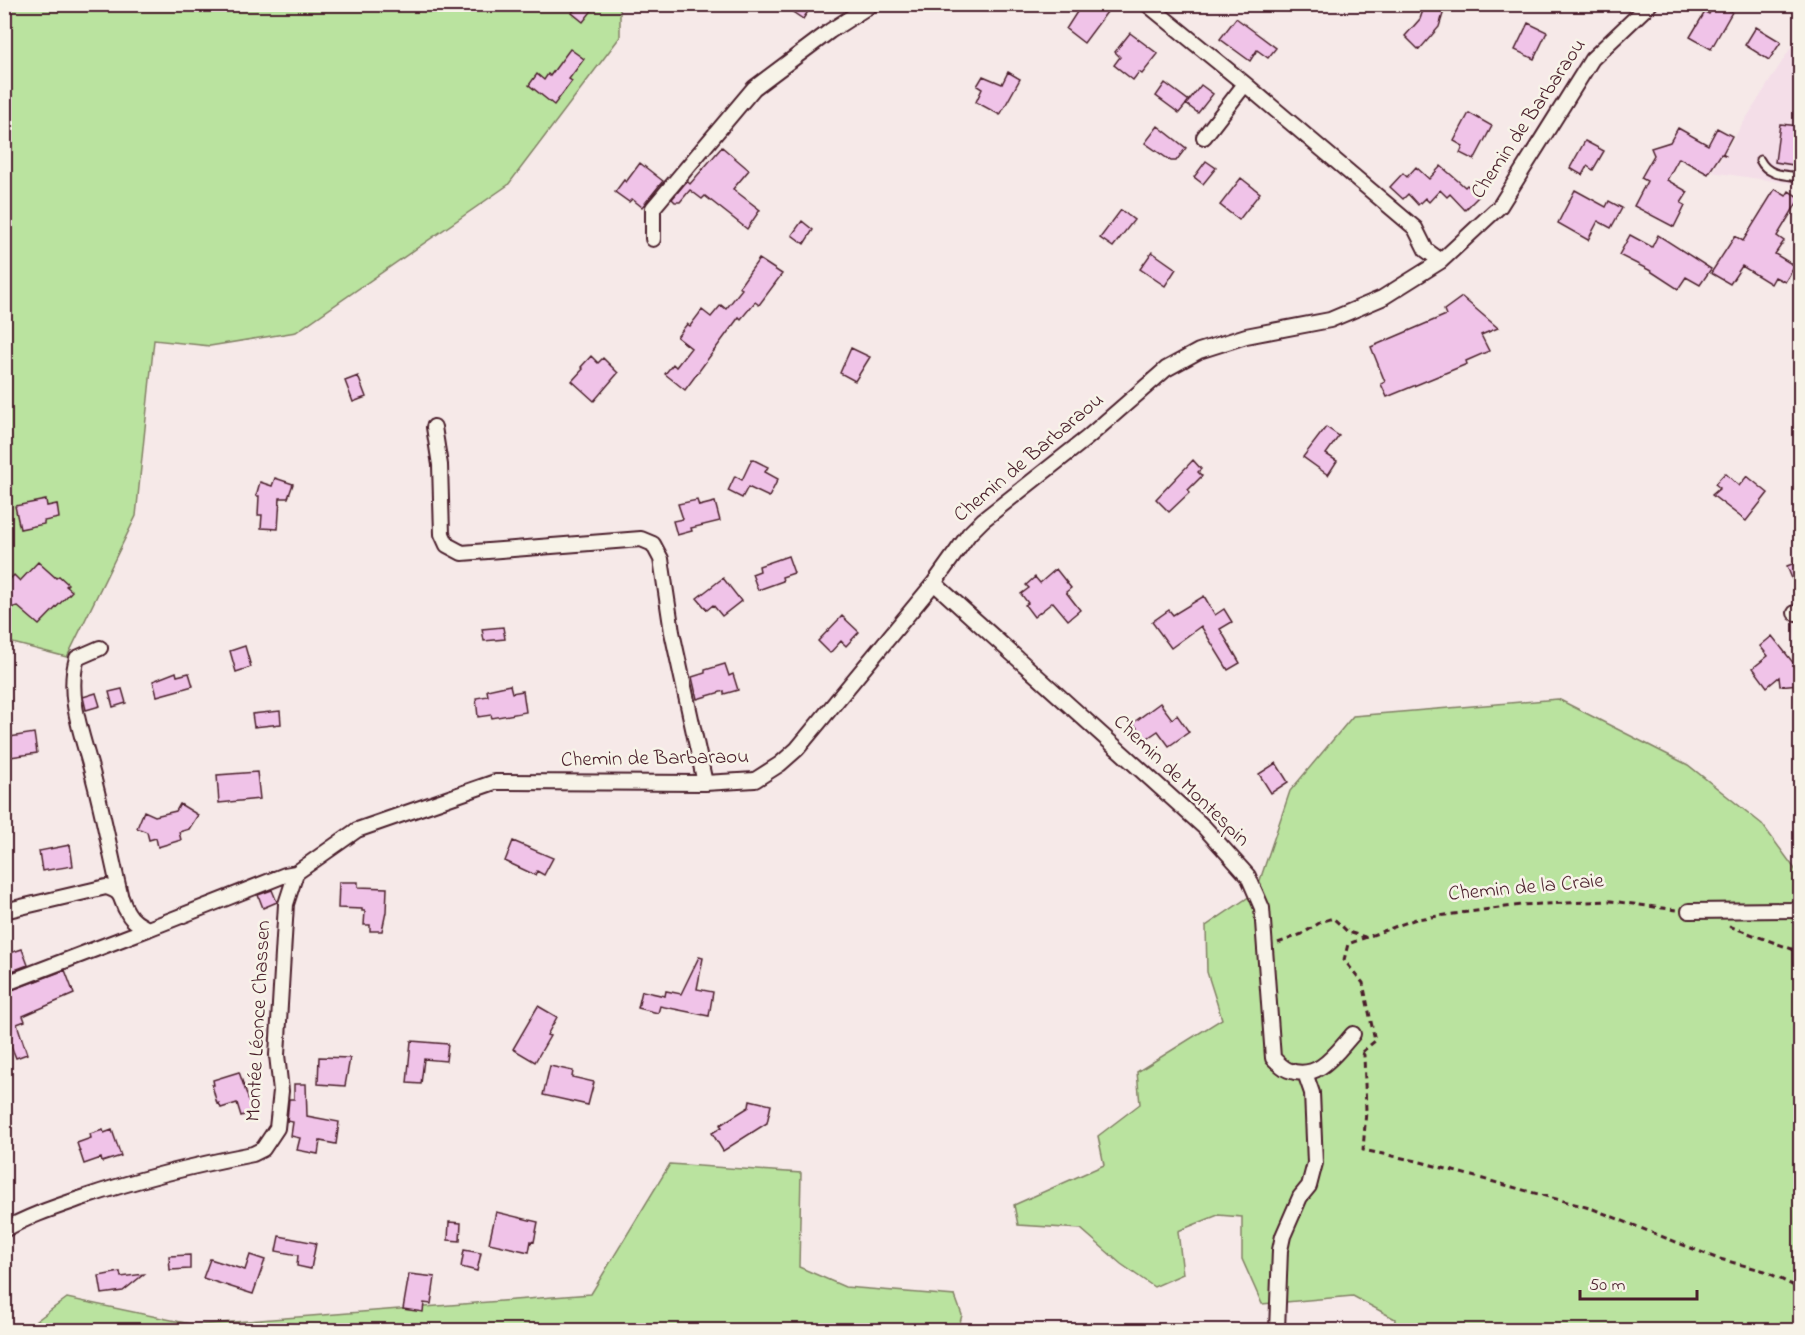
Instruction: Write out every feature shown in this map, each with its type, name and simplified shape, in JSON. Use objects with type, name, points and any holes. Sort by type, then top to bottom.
[{"type":"street","points":[[653,239],[653,208],[754,88],[830,31],[872,4]]},
{"type":"street","points":[[1146,4],[1245,84],[1415,228],[1426,250],[1441,261]]},
{"type":"street","name":"Chemin de Barbaraou","points":[[4,984],[285,875],[296,873],[357,830],[495,782],[705,783],[755,780],[780,765],[797,748],[934,583],[969,534],[982,520],[1087,438],[1166,369],[1199,351],[1246,336],[1330,320],[1382,298],[1441,261],[1500,206],[1592,59],[1650,4]]},
{"type":"street","points":[[1204,137],[1245,84]]},
{"type":"street","points":[[434,427],[440,465],[442,534],[447,545],[454,549],[462,553],[640,539],[653,544],[661,559],[672,632],[705,783]]},
{"type":"street","name":"Chemin de Montespin","points":[[934,583],[1204,826],[1248,876],[1262,908],[1273,1059],[1287,1070],[1305,1073]]},
{"type":"street","points":[[100,648],[77,658],[73,672],[75,699],[120,894],[128,913],[136,922],[148,929]]},
{"type":"street","name":"Montée Léonce Chassen","points":[[4,1230],[50,1209],[103,1191],[151,1176],[253,1154],[263,1149],[277,1128],[281,1091],[277,1055],[286,904],[296,873]]},
{"type":"street","points":[[4,911],[106,887],[120,894]]},
{"type":"street","points":[[1689,911],[1800,910]]},
{"type":"street","points":[[1277,1330],[1280,1250],[1283,1236],[1300,1197],[1309,1186],[1315,1163],[1312,1093],[1305,1073],[1323,1068],[1353,1034]]},
{"type":"lane","points":[[1760,160],[1764,167],[1773,173],[1800,177]]},
{"type":"path","name":"Chemin de la Craie","points":[[1366,937],[1416,920],[1521,905],[1611,901],[1689,911]]},
{"type":"path","points":[[1265,948],[1302,934],[1321,922],[1333,918],[1348,932],[1366,937]]},
{"type":"path","points":[[1722,924],[1800,952]]},
{"type":"path","points":[[1362,1052],[1375,1041],[1369,1007],[1363,983],[1344,960],[1348,944],[1366,937]]},
{"type":"path","points":[[1353,1034],[1364,1055],[1366,1111],[1363,1150],[1417,1161],[1593,1209],[1716,1258],[1765,1270],[1800,1289]]},
{"type":"shaded area","points":[[1800,33],[1800,185],[1712,172],[1730,144]]},
{"type":"green space","points":[[4,5],[620,5],[620,37],[508,185],[296,332],[210,346],[154,340],[136,516],[67,657],[5,641]]},
{"type":"green space","points":[[1558,699],[1688,765],[1762,824],[1800,876],[1800,1330],[1394,1330],[1395,1319],[1353,1296],[1262,1304],[1242,1259],[1242,1217],[1218,1215],[1178,1231],[1183,1274],[1154,1287],[1121,1264],[1081,1229],[1018,1225],[1014,1205],[1104,1165],[1098,1136],[1140,1104],[1137,1072],[1222,1019],[1207,972],[1206,926],[1256,892],[1290,791],[1353,716]]},
{"type":"green space","points":[[670,1164],[801,1173],[799,1267],[845,1287],[955,1296],[962,1315],[958,1330],[24,1330],[67,1298],[195,1325],[591,1294]]},
{"type":"building","points":[[578,4],[597,4],[583,22],[572,13]]},
{"type":"building","points":[[781,4],[813,4],[803,19]]},
{"type":"building","points":[[1082,4],[1113,4],[1084,43],[1066,29]]},
{"type":"building","points":[[1425,4],[1446,4],[1439,27],[1419,50],[1405,36],[1420,19]]},
{"type":"building","points":[[1714,4],[1732,12],[1711,49],[1690,37],[1705,12],[1709,14]]},
{"type":"building","points":[[1236,18],[1276,48],[1268,58],[1257,50],[1250,61],[1220,39]]},
{"type":"building","points":[[1528,23],[1547,32],[1534,59],[1515,50]]},
{"type":"building","points":[[1756,27],[1781,42],[1769,60],[1745,45]]},
{"type":"building","points":[[1130,33],[1158,54],[1142,74],[1139,72],[1133,80],[1114,65],[1120,57],[1115,52]]},
{"type":"building","points":[[570,49],[584,59],[569,79],[572,81],[554,105],[529,85],[537,74],[544,80],[548,74],[550,76]]},
{"type":"building","points":[[1008,72],[1020,79],[1000,115],[976,102],[982,89],[977,86],[983,76],[1002,84]]},
{"type":"building","points":[[1165,83],[1189,101],[1179,113],[1156,96]]},
{"type":"building","points":[[1201,85],[1213,94],[1198,113],[1186,104]]},
{"type":"building","points":[[1469,113],[1492,126],[1474,160],[1460,153],[1463,146],[1454,141]]},
{"type":"building","points":[[1780,124],[1800,126],[1800,166],[1775,162]]},
{"type":"building","points":[[1158,126],[1186,148],[1176,161],[1171,161],[1145,143]]},
{"type":"building","points":[[1678,128],[1708,145],[1717,128],[1732,136],[1723,153],[1725,155],[1721,154],[1708,174],[1679,158],[1667,180],[1688,192],[1681,203],[1685,205],[1674,227],[1634,206],[1647,181],[1641,178],[1654,155],[1651,148],[1670,142]]},
{"type":"building","points":[[1585,141],[1604,151],[1593,170],[1587,166],[1582,175],[1570,168]]},
{"type":"building","points":[[722,147],[749,170],[733,189],[760,210],[747,229],[705,196],[702,199],[690,190],[680,202],[672,199],[687,181],[690,184]]},
{"type":"building","points":[[1206,161],[1216,168],[1203,184],[1194,177]]},
{"type":"building","points":[[640,163],[663,181],[642,207],[632,199],[629,202],[615,192],[624,180],[626,182]]},
{"type":"building","points":[[1441,166],[1479,196],[1465,210],[1450,194],[1447,197],[1440,190],[1429,202],[1425,198],[1418,205],[1408,194],[1403,199],[1390,187],[1403,173],[1407,177],[1416,167],[1429,179]]},
{"type":"building","points":[[1241,178],[1260,193],[1239,220],[1220,205]]},
{"type":"building","points":[[1775,189],[1786,196],[1789,191],[1800,198],[1777,236],[1784,241],[1775,254],[1795,266],[1785,282],[1775,277],[1771,284],[1742,266],[1730,284],[1711,273],[1735,236],[1743,241]]},
{"type":"building","points":[[1575,190],[1606,207],[1609,201],[1622,208],[1611,228],[1598,221],[1588,240],[1558,223]]},
{"type":"building","points":[[1121,210],[1134,220],[1113,247],[1100,238]]},
{"type":"building","points":[[802,221],[813,230],[804,244],[792,235]]},
{"type":"building","points":[[1630,235],[1652,247],[1658,235],[1711,269],[1700,285],[1686,277],[1678,289],[1649,270],[1619,255]]},
{"type":"building","points":[[1152,252],[1176,269],[1165,286],[1140,269]]},
{"type":"building","points":[[759,259],[782,274],[759,305],[755,302],[741,319],[739,317],[685,390],[665,374],[673,364],[676,367],[691,348],[677,337],[687,324],[690,326],[702,310],[711,317],[721,305],[726,309],[742,289],[739,287]]},
{"type":"building","points":[[1462,297],[1498,328],[1481,335],[1489,351],[1466,361],[1467,364],[1387,397],[1381,384],[1385,382],[1371,347],[1446,315],[1444,310]]},
{"type":"building","points":[[851,348],[870,357],[855,381],[840,373]]},
{"type":"building","points":[[591,356],[598,363],[603,358],[618,373],[594,401],[572,381]]},
{"type":"building","points":[[358,376],[366,397],[353,402],[345,381]]},
{"type":"building","points":[[1326,427],[1339,436],[1326,454],[1337,461],[1328,475],[1303,457]]},
{"type":"building","points":[[752,459],[768,467],[765,472],[778,479],[769,497],[748,487],[742,498],[728,491],[735,476],[742,480]]},
{"type":"building","points":[[1193,460],[1201,469],[1198,472],[1202,476],[1188,490],[1190,492],[1169,512],[1156,499]]},
{"type":"building","points":[[1725,473],[1739,486],[1747,476],[1768,493],[1746,521],[1712,495],[1720,488],[1715,484]]},
{"type":"building","points":[[275,478],[293,484],[288,498],[280,498],[278,529],[261,528],[262,515],[258,515],[259,496],[256,496],[260,482],[272,486]]},
{"type":"building","points":[[46,500],[47,506],[57,504],[59,518],[20,529],[15,506]]},
{"type":"building","points":[[697,500],[699,506],[715,502],[720,521],[691,528],[692,531],[677,535],[673,521],[683,519],[678,504]]},
{"type":"building","points":[[788,556],[794,573],[782,577],[783,581],[758,590],[752,574],[760,571],[759,566]]},
{"type":"building","points":[[1800,561],[1800,599],[1787,566]]},
{"type":"building","points":[[38,562],[56,578],[59,576],[72,591],[39,625],[17,606],[4,610],[4,585],[14,575],[20,581]]},
{"type":"building","points":[[1056,569],[1071,588],[1066,592],[1080,610],[1068,620],[1053,602],[1034,617],[1025,605],[1028,603],[1021,594],[1029,588],[1026,585],[1035,577],[1040,583]]},
{"type":"building","points":[[723,578],[741,601],[722,616],[713,605],[707,610],[697,598]]},
{"type":"building","points":[[1204,596],[1215,615],[1224,609],[1232,622],[1220,629],[1240,663],[1228,670],[1201,626],[1171,648],[1152,622],[1169,610],[1173,615]]},
{"type":"building","points":[[842,616],[859,632],[846,646],[841,641],[830,653],[818,641]]},
{"type":"building","points":[[503,627],[505,639],[484,641],[482,629]]},
{"type":"building","points":[[1772,636],[1795,665],[1798,684],[1780,686],[1779,677],[1767,687],[1753,668],[1768,656],[1760,646]]},
{"type":"building","points":[[245,646],[251,667],[236,672],[230,651]]},
{"type":"building","points":[[725,664],[729,676],[733,674],[738,690],[724,694],[724,691],[697,699],[692,677]]},
{"type":"building","points":[[176,672],[177,676],[189,673],[193,686],[157,696],[153,681]]},
{"type":"building","points":[[510,685],[512,693],[523,691],[526,712],[492,718],[491,715],[478,717],[476,698],[488,696],[487,690]]},
{"type":"building","points":[[122,689],[126,703],[113,707],[109,692]]},
{"type":"building","points":[[96,693],[100,706],[86,710],[83,697]]},
{"type":"building","points":[[1160,703],[1172,719],[1177,715],[1189,732],[1169,746],[1158,731],[1146,739],[1133,723]]},
{"type":"building","points":[[280,711],[281,724],[254,727],[252,714]]},
{"type":"building","points":[[34,733],[37,753],[4,758],[4,738]]},
{"type":"building","points":[[1276,763],[1288,782],[1271,793],[1259,774]]},
{"type":"building","points":[[257,772],[260,799],[219,803],[217,775]]},
{"type":"building","points":[[180,804],[198,815],[189,829],[179,832],[181,840],[158,847],[156,838],[149,840],[147,832],[137,828],[144,811],[155,816],[176,811]]},
{"type":"building","points":[[513,841],[553,858],[544,875],[537,871],[535,875],[505,861]]},
{"type":"building","points":[[70,845],[73,866],[42,871],[39,851]]},
{"type":"building","points":[[339,882],[358,882],[358,887],[387,888],[382,931],[370,931],[370,925],[364,925],[365,911],[362,909],[338,908]]},
{"type":"building","points":[[272,890],[277,902],[263,908],[258,895]]},
{"type":"building","points":[[22,949],[28,965],[4,974],[4,955]]},
{"type":"building","points":[[699,957],[703,958],[697,989],[713,992],[709,1016],[660,1006],[658,1013],[638,1008],[642,991],[665,996],[666,991],[681,994]]},
{"type":"building","points":[[65,970],[74,994],[23,1016],[25,1021],[17,1024],[27,1054],[16,1058],[4,1029],[4,993]]},
{"type":"building","points":[[538,1006],[557,1017],[547,1035],[550,1036],[535,1062],[513,1049]]},
{"type":"building","points":[[411,1041],[448,1044],[446,1061],[424,1059],[421,1084],[407,1083]]},
{"type":"building","points":[[319,1057],[350,1058],[345,1086],[318,1084]]},
{"type":"building","points":[[550,1066],[573,1071],[572,1077],[594,1082],[588,1105],[543,1095]]},
{"type":"building","points":[[239,1072],[253,1112],[241,1116],[237,1103],[221,1108],[219,1103],[217,1104],[212,1085],[214,1085],[213,1080]]},
{"type":"building","points":[[294,1084],[306,1084],[307,1116],[339,1122],[336,1144],[320,1141],[318,1154],[297,1150],[300,1138],[291,1136],[293,1122],[287,1121],[289,1099],[294,1099]]},
{"type":"building","points":[[750,1100],[771,1105],[767,1123],[723,1151],[712,1133],[722,1127],[720,1125],[749,1107]]},
{"type":"building","points":[[103,1130],[104,1133],[112,1130],[121,1156],[102,1162],[101,1158],[84,1164],[77,1143],[91,1138],[90,1134]]},
{"type":"building","points":[[496,1212],[538,1222],[534,1242],[531,1241],[529,1252],[489,1243]]},
{"type":"building","points":[[449,1222],[461,1223],[460,1241],[448,1240]]},
{"type":"building","points":[[279,1236],[316,1243],[311,1269],[297,1266],[298,1255],[276,1251]]},
{"type":"building","points":[[464,1250],[481,1253],[477,1271],[461,1267]]},
{"type":"building","points":[[190,1255],[190,1269],[170,1270],[169,1256]]},
{"type":"building","points":[[250,1255],[265,1260],[253,1294],[203,1278],[210,1259],[245,1270]]},
{"type":"building","points":[[120,1272],[121,1277],[144,1274],[123,1291],[102,1294],[99,1276]]},
{"type":"building","points":[[409,1274],[435,1277],[431,1304],[424,1303],[423,1312],[403,1309]]}]
